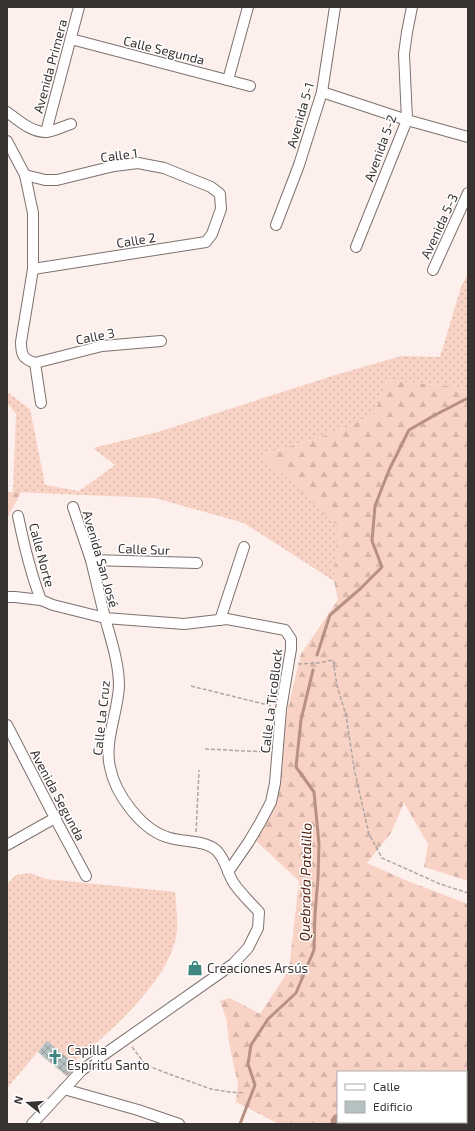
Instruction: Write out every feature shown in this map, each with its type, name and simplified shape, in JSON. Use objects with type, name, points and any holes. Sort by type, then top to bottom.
[{"type":"street","name":"Avenida Primera","points":[[46,132],[79,7]]},
{"type":"street","points":[[228,80],[248,7]]},
{"type":"street","name":"Avenida 5-1","points":[[276,225],[299,165],[322,92],[335,7]]},
{"type":"street","name":"Avenida 5-2","points":[[356,247],[407,120],[404,54],[412,7]]},
{"type":"street","name":"Calle Segunda","points":[[70,39],[250,86]]},
{"type":"street","points":[[322,92],[407,120],[468,137]]},
{"type":"street","points":[[7,112],[35,130],[46,132],[71,124]]},
{"type":"street","points":[[7,141],[24,175],[33,213],[33,269],[21,342],[21,352],[27,360],[36,363],[42,403]]},
{"type":"street","name":"Calle 1","points":[[24,175],[45,180],[57,180],[114,166],[138,163],[164,168],[211,187],[220,194],[221,209]]},
{"type":"street","name":"Avenida 5-3","points":[[433,270],[468,193]]},
{"type":"street","name":"Calle 2","points":[[33,269],[206,242],[212,234],[221,209]]},
{"type":"street","name":"Calle 3","points":[[36,363],[102,346],[161,340]]},
{"type":"street","name":"Avenida San José","points":[[73,507],[91,560],[105,618]]},
{"type":"street","name":"Calle Norte","points":[[18,516],[26,555],[41,600]]},
{"type":"street","points":[[220,620],[244,547]]},
{"type":"street","name":"Calle Sur","points":[[91,560],[197,563]]},
{"type":"street","points":[[7,597],[41,600],[53,605],[105,618]]},
{"type":"street","name":"Calle La TicoBlock","points":[[105,618],[184,624],[227,619],[285,630],[291,639],[291,649],[287,665],[281,708],[276,783],[271,802],[248,843],[228,872]]},
{"type":"street","name":"Calle La Cruz","points":[[32,1124],[82,1070],[233,964],[248,948],[258,928],[259,912],[234,884],[222,857],[217,850],[211,846],[169,838],[154,832],[139,819],[128,805],[114,782],[109,766],[109,748],[119,686],[118,666],[105,618]]},
{"type":"street","name":"Avenida Segunda","points":[[7,725],[86,876]]},
{"type":"street","points":[[7,845],[55,818]]},
{"type":"street","points":[[64,1089],[138,1110],[179,1124]]},
{"type":"path","points":[[287,665],[318,663],[333,660],[337,686],[346,715],[354,768],[369,834],[382,858],[440,884],[468,893]]},
{"type":"path","points":[[191,686],[281,708]]},
{"type":"path","points":[[205,749],[277,752]]},
{"type":"path","points":[[195,842],[199,770]]},
{"type":"path","points":[[127,1038],[146,1065],[211,1089],[244,1093]]},
{"type":"green space","points":[[468,273],[468,388],[387,380],[373,416],[330,434],[262,455],[339,526],[334,581],[244,523],[155,498],[13,492],[16,414],[7,403],[7,392],[30,409],[45,485],[79,491],[115,465],[93,448],[158,432],[332,376],[401,356],[440,357],[461,287]]},
{"type":"green space","points":[[387,380],[468,388],[468,881],[424,867],[428,844],[404,803],[391,833],[367,863],[405,880],[468,904],[468,1119],[467,1071],[337,1071],[337,1123],[355,1124],[279,1124],[236,1102],[238,1084],[229,1043],[227,1021],[220,1001],[230,998],[260,1014],[289,970],[299,881],[256,841],[277,803],[286,716],[301,654],[338,600],[334,581],[338,526],[262,455],[330,434],[373,416]]},
{"type":"green space","points":[[7,492],[21,492],[7,519]]},
{"type":"green space","points":[[30,873],[46,879],[175,892],[177,931],[172,950],[151,987],[104,1036],[73,1063],[47,1041],[7,1088],[7,884],[16,875]]},
{"type":"green space","points":[[415,1123],[454,1123],[450,1124]]},
{"type":"building","name":"Capilla Espíritu Santo","points":[[47,1041],[73,1063],[64,1073],[38,1052]]},
{"type":"waterway","name":"Quebrada Patalillo","points":[[317,655],[330,615],[360,589],[382,567],[372,541],[375,506],[389,470],[409,430],[468,398]]},
{"type":"waterway","name":"Quebrada Patalillo","points":[[240,1124],[255,1085],[248,1064],[251,1045],[268,1019],[296,993],[314,950],[319,844],[314,792],[296,767],[301,720],[313,670]]},
{"type":"place","name":"Creaciones Arsús","points":[[195,968]]},
{"type":"place","name":"Capilla Espíritu Santo","points":[[55,1057]]}]
